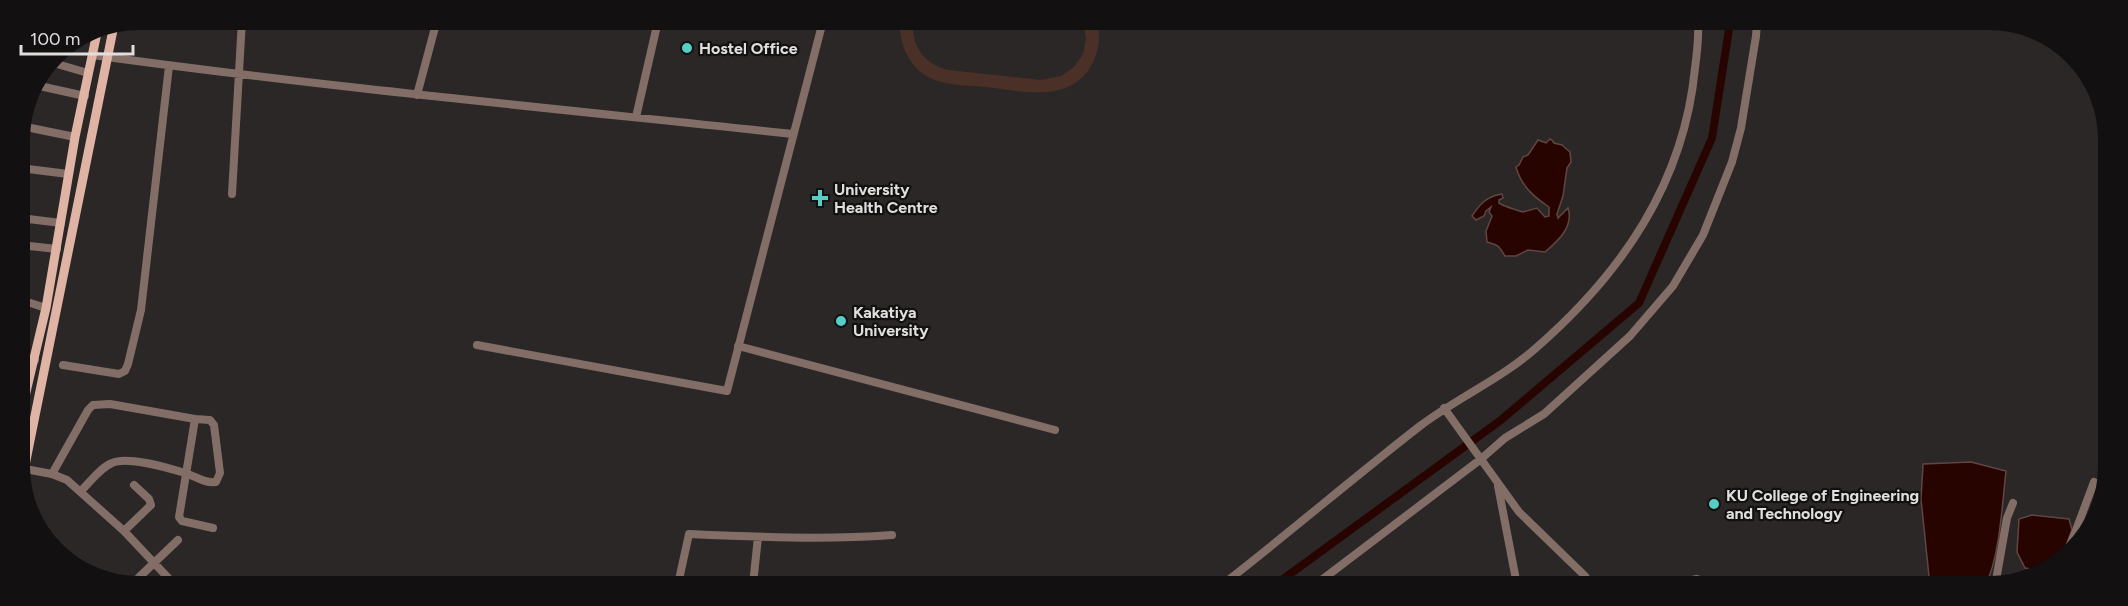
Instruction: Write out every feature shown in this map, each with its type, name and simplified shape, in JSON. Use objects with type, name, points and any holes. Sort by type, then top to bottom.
[{"type":"main road","points":[[30,445],[112,34]]},
{"type":"main road","points":[[30,379],[46,308],[68,174],[95,39]]},
{"type":"street","points":[[232,194],[241,30]]},
{"type":"street","points":[[417,94],[434,30]]},
{"type":"street","points":[[636,117],[656,30]]},
{"type":"street","points":[[477,345],[727,391],[822,30]]},
{"type":"street","points":[[1233,576],[1444,408],[1487,383],[1535,349],[1589,295],[1628,249],[1664,187],[1686,126],[1694,81],[1698,30]]},
{"type":"street","points":[[1327,576],[1505,438],[1544,414],[1630,336],[1673,285],[1703,236],[1732,162],[1742,128],[1756,30]]},
{"type":"street","points":[[92,55],[239,74],[793,134]]},
{"type":"street","points":[[59,65],[88,73]]},
{"type":"street","points":[[63,365],[119,374],[125,371],[128,364],[141,309],[170,66]]},
{"type":"street","points":[[44,86],[84,96]]},
{"type":"street","points":[[31,128],[75,137]]},
{"type":"street","points":[[30,169],[68,174]]},
{"type":"street","points":[[30,219],[61,223]]},
{"type":"street","points":[[30,246],[57,249]]},
{"type":"street","points":[[30,303],[46,308]]},
{"type":"street","points":[[738,346],[1055,430]]},
{"type":"street","points":[[30,359],[35,360]]},
{"type":"street","points":[[52,474],[93,405],[110,404],[210,420],[214,424],[220,473],[219,478],[213,483],[187,473],[130,461],[118,461],[106,466],[81,491]]},
{"type":"street","points":[[1444,408],[1480,457],[1497,485],[1525,519],[1585,576]]},
{"type":"street","points":[[195,419],[180,520],[213,528]]},
{"type":"street","points":[[30,471],[52,474],[67,480],[124,531],[167,576]]},
{"type":"street","points":[[2074,534],[2094,482]]},
{"type":"street","points":[[124,531],[151,505],[134,485]]},
{"type":"street","points":[[1497,485],[1515,576]]},
{"type":"street","points":[[1997,576],[2007,518],[2013,503]]},
{"type":"street","points":[[680,576],[690,534],[758,537],[892,535]]},
{"type":"street","points":[[754,576],[758,537]]},
{"type":"street","points":[[141,576],[178,540]]},
{"type":"shaded area","points":[[901,30],[913,30],[921,53],[933,64],[949,70],[1041,80],[1061,76],[1074,67],[1083,54],[1086,38],[1084,30],[1098,30],[1099,33],[1094,61],[1082,78],[1070,86],[1043,92],[937,81],[923,74],[912,63]]},
{"type":"shaded area","points":[[1550,139],[1570,152],[1571,162],[1567,168],[1563,196],[1557,214],[1558,218],[1568,208],[1567,227],[1560,238],[1545,252],[1528,250],[1516,256],[1505,256],[1498,246],[1487,242],[1486,231],[1492,216],[1489,212],[1491,207],[1484,216],[1476,220],[1472,216],[1484,201],[1502,194],[1503,198],[1499,200],[1499,203],[1502,205],[1523,212],[1537,208],[1545,217],[1549,216],[1549,207],[1529,190],[1521,180],[1516,167],[1538,140],[1546,143]]},
{"type":"shaded area","points":[[1971,462],[2006,471],[2000,530],[1989,576],[1929,576],[1921,499],[1923,464]]},
{"type":"shaded area","points":[[2032,515],[2069,519],[2072,530],[2067,543],[2061,549],[2031,568],[2025,568],[2017,552],[2019,519]]},
{"type":"waterway","points":[[1287,576],[1501,420],[1639,303],[1712,138],[1729,30]]},
{"type":"place","name":"Hostel Office","points":[[687,48]]},
{"type":"place","name":"University Health Centre","points":[[820,198]]},
{"type":"place","name":"Kakatiya University","points":[[841,321]]},
{"type":"place","name":"KU College of Engineering and Technology","points":[[1714,504]]}]
